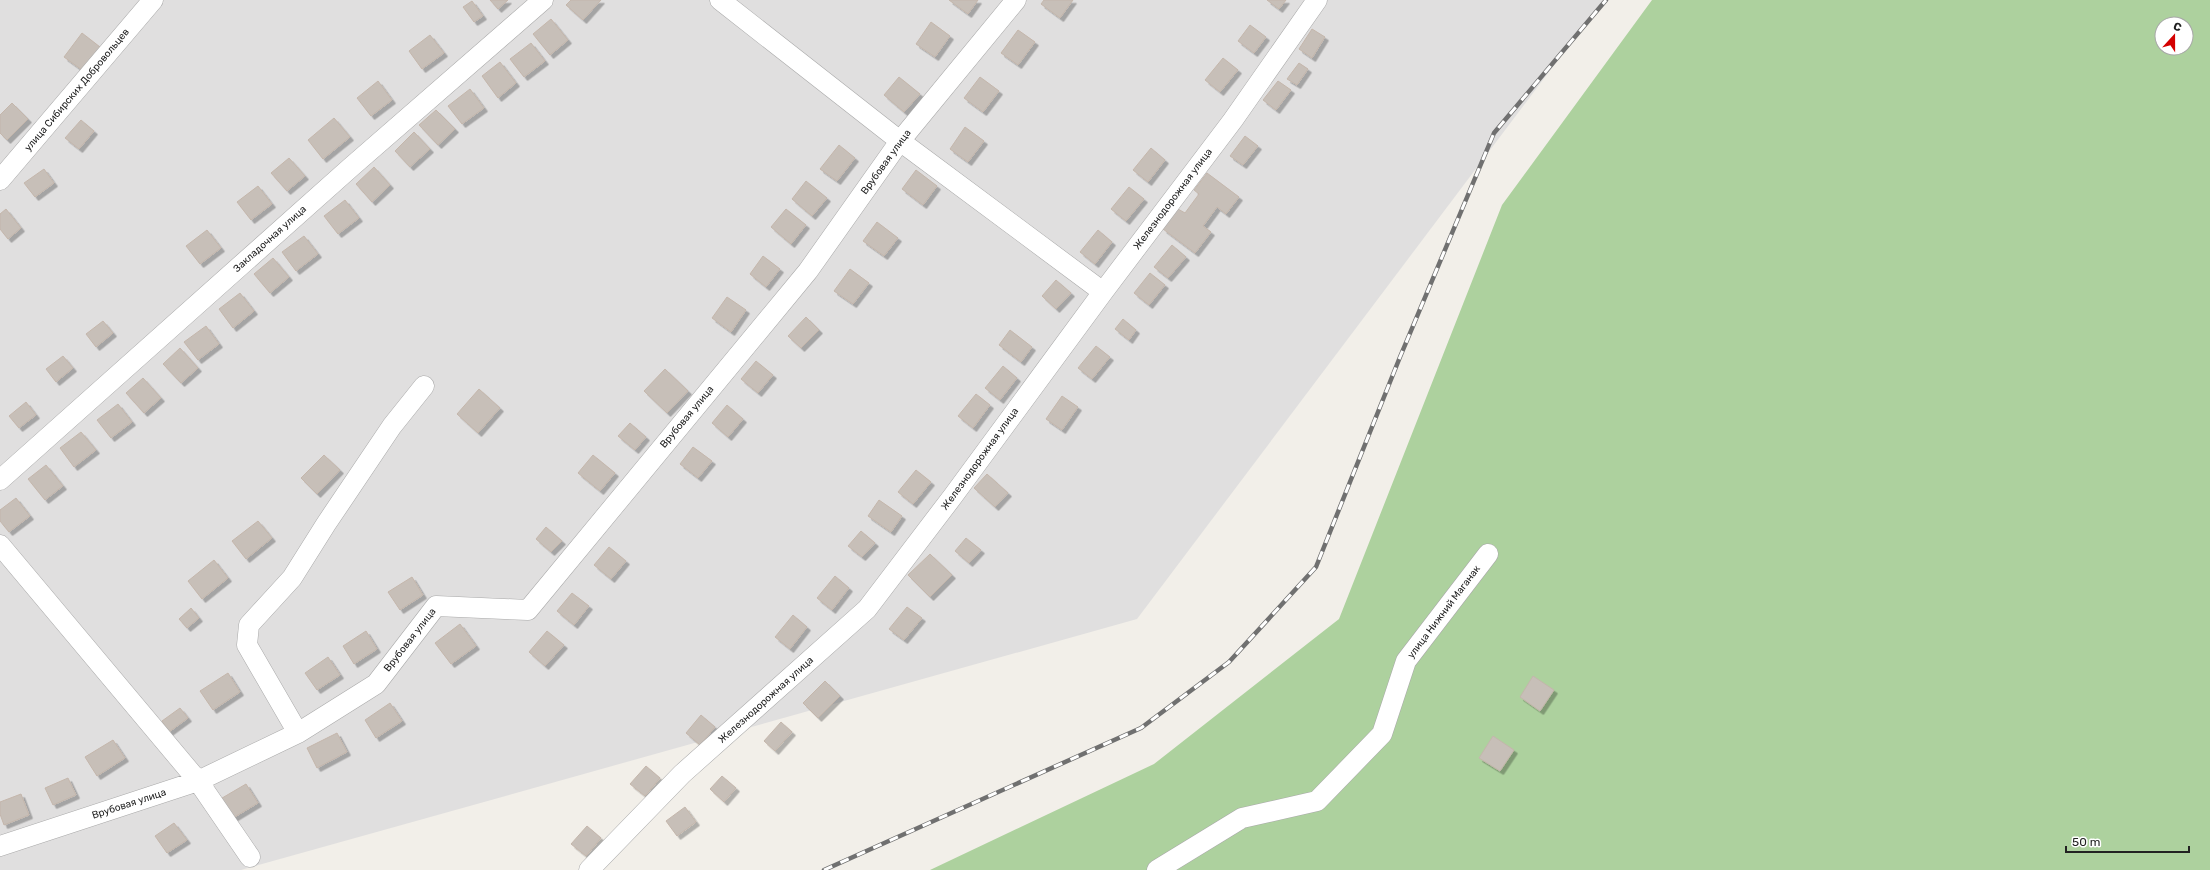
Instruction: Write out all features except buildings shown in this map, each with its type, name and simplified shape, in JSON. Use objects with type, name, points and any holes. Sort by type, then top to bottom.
[{"type":"street","name":"улица Сибирских Добровольцев","points":[[0,180],[153,0]]},
{"type":"street","name":"Закладочная улица","points":[[0,480],[350,168],[543,0]]},
{"type":"street","points":[[720,0],[900,142],[1102,292]]},
{"type":"street","name":"Врубовая улица","points":[[0,846],[198,781],[298,733],[376,684],[436,606],[528,610],[808,271],[900,142],[1016,0]]},
{"type":"street","name":"Железнодорожная улица","points":[[589,870],[682,774],[867,609],[953,496],[1102,292],[1233,120],[1317,0]]},
{"type":"street","points":[[298,733],[247,645],[248,625],[292,578],[326,524],[392,426],[424,386]]},
{"type":"street","points":[[0,545],[198,781],[250,856]]},
{"type":"street","name":"улица Нижний Маганак","points":[[1157,870],[1242,818],[1317,801],[1382,734],[1406,661],[1488,554]]},
{"type":"shaded area","points":[[0,0],[1603,0],[1137,619],[241,870],[0,870]]},
{"type":"green space","points":[[1652,0],[2210,0],[2210,870],[930,870],[1154,764],[1339,619],[1502,205]]},
{"type":"railway","points":[[824,870],[1141,728],[1229,662],[1316,567],[1400,357],[1494,133],[1606,0]]}]
